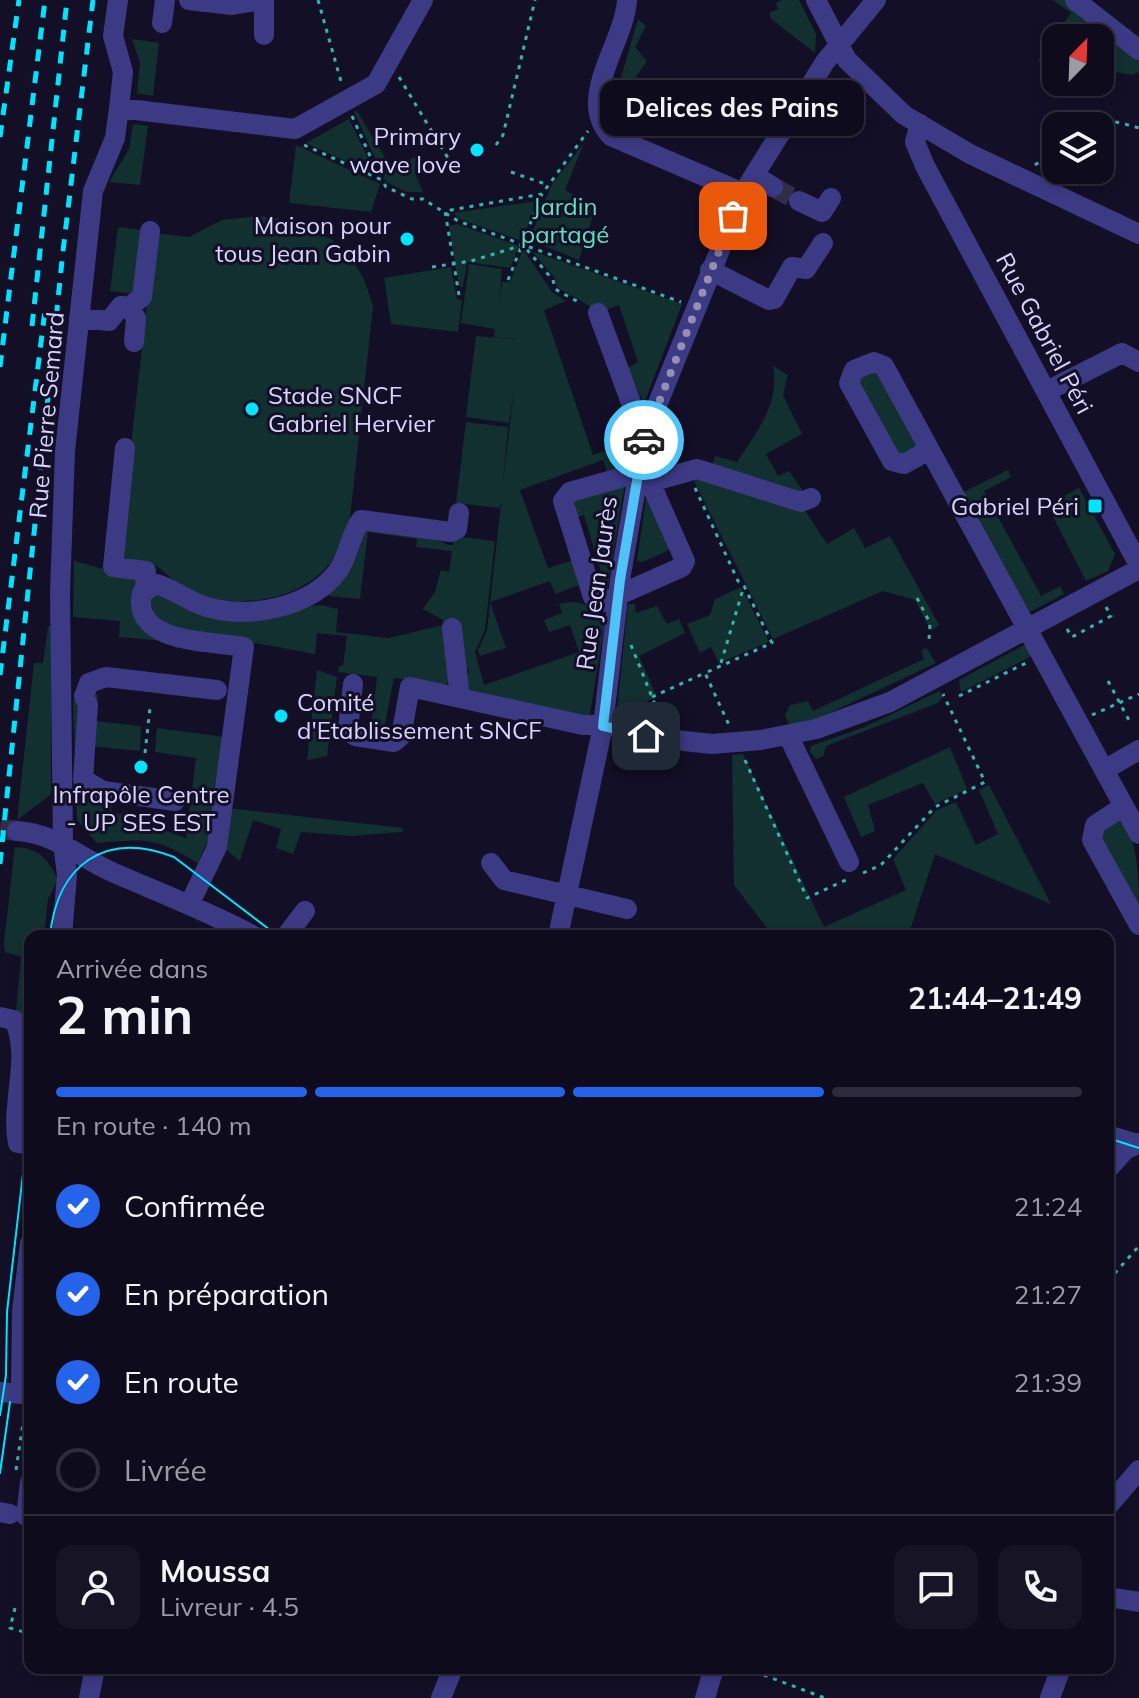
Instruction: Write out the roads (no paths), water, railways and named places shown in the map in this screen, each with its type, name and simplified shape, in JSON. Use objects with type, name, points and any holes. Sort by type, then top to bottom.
[{"type":"street","name":"Rue Pierre Semard","points":[[62,930],[67,875],[63,843],[74,694],[60,593],[65,451],[95,180],[115,138],[119,108],[123,72],[113,36],[118,0]]},
{"type":"street","points":[[162,23],[165,0]]},
{"type":"street","points":[[189,0],[232,5],[263,0],[264,35]]},
{"type":"street","points":[[119,108],[298,128],[376,84],[423,0]]},
{"type":"street","points":[[627,0],[596,105],[600,122],[611,136],[749,184],[773,187]]},
{"type":"street","points":[[816,0],[847,60],[876,92],[920,124],[1139,234]]},
{"type":"street","name":"Rue Jean Jaurès","points":[[559,930],[603,726],[618,597],[643,480],[650,422],[710,270],[749,184],[839,45],[876,0]]},
{"type":"street","points":[[1075,0],[1139,50]]},
{"type":"street","name":"Rue Gabriel Péri","points":[[920,124],[914,135],[921,158],[1139,567]]},
{"type":"street","points":[[799,201],[822,212],[831,198]]},
{"type":"street","points":[[79,318],[109,321],[121,306],[129,307],[142,297],[150,231]]},
{"type":"street","points":[[710,270],[769,300],[774,299],[792,267],[806,269],[823,243]]},
{"type":"street","points":[[129,307],[136,318],[134,342]]},
{"type":"street","points":[[598,313],[637,419],[650,422]]},
{"type":"street","points":[[1047,391],[1125,350]]},
{"type":"street","points":[[927,451],[904,464],[892,461],[849,383],[854,370],[874,362],[884,366],[927,451],[1139,834]]},
{"type":"street","points":[[125,448],[113,567],[146,571],[140,604],[146,621],[154,628],[168,634],[244,647],[217,847],[190,903]]},
{"type":"street","points":[[643,480],[685,561],[682,567],[603,602],[593,597],[563,501],[570,492],[627,476],[643,480],[697,469],[801,502],[811,498]]},
{"type":"street","points":[[145,589],[156,584],[164,586],[204,607],[231,613],[291,605],[316,591],[337,572],[361,520],[451,532],[457,529],[459,513]]},
{"type":"street","points":[[353,684],[348,729],[355,736],[394,742],[401,736],[410,687],[666,739],[788,735],[816,729],[890,702],[1139,567]]},
{"type":"street","points":[[452,628],[460,698]]},
{"type":"street","points":[[175,801],[103,791],[83,779],[88,705],[74,694],[89,683],[106,677],[217,690]]},
{"type":"street","points":[[788,735],[849,862]]},
{"type":"street","points":[[1104,770],[1139,750]]},
{"type":"street","points":[[1124,806],[1095,825],[1092,840],[1139,925]]},
{"type":"street","points":[[17,831],[40,833],[63,843],[87,860],[190,903],[222,928]]},
{"type":"street","points":[[491,863],[504,880],[627,909]]},
{"type":"street","points":[[291,930],[305,911]]},
{"type":"street","points":[[0,1017],[14,1020],[18,1029],[20,1085],[16,1132],[18,1143],[24,1144]]},
{"type":"street","points":[[1114,1138],[1135,1150],[1114,1165]]},
{"type":"street","points":[[19,1398],[24,1352]]},
{"type":"street","points":[[1114,1499],[1139,1470]]},
{"type":"street","points":[[12,1514],[23,1477]]},
{"type":"street","points":[[1114,1598],[1139,1602]]},
{"type":"street","points":[[89,1698],[94,1674]]},
{"type":"street","points":[[441,1698],[451,1674]]},
{"type":"street","points":[[705,1698],[712,1674]]},
{"type":"street","points":[[1050,1698],[1059,1674]]},
{"type":"tunnel","points":[[773,187],[799,201]]},
{"type":"tunnel","points":[[0,829],[17,831]]},
{"type":"tram line","points":[[51,930],[63,890],[74,873],[106,851],[126,848],[174,857],[270,930]]},
{"type":"tram line","points":[[1114,1140],[1139,1148]]},
{"type":"tram line","points":[[0,1415],[6,1375],[7,1312],[24,1165]]},
{"type":"tram line","points":[[0,1473],[10,1402]]},
{"type":"railway","points":[[0,137],[19,0]]},
{"type":"railway","points":[[0,367],[45,0]]},
{"type":"railway","points":[[32,326],[67,0]]},
{"type":"railway","points":[[0,864],[63,251],[93,0]]},
{"type":"railway","points":[[0,675],[45,310]]},
{"type":"place","name":"Primary wave love","points":[[477,150]]},
{"type":"place","name":"Delices des Pains","points":[[733,216]]},
{"type":"place","name":"Maison pour tous Jean Gabin","points":[[407,239]]},
{"type":"place","name":"Stade SNCF Gabriel Hervier","points":[[252,409]]},
{"type":"place","name":"Gabriel Péri","points":[[1095,506]]},
{"type":"place","name":"Comité d'Etablissement SNCF","points":[[281,716]]},
{"type":"place","name":"Infrapôle Centre - UP SES EST","points":[[141,767]]},
{"type":"park label","name":"Jardin partagé","points":[[565,220]]}]
